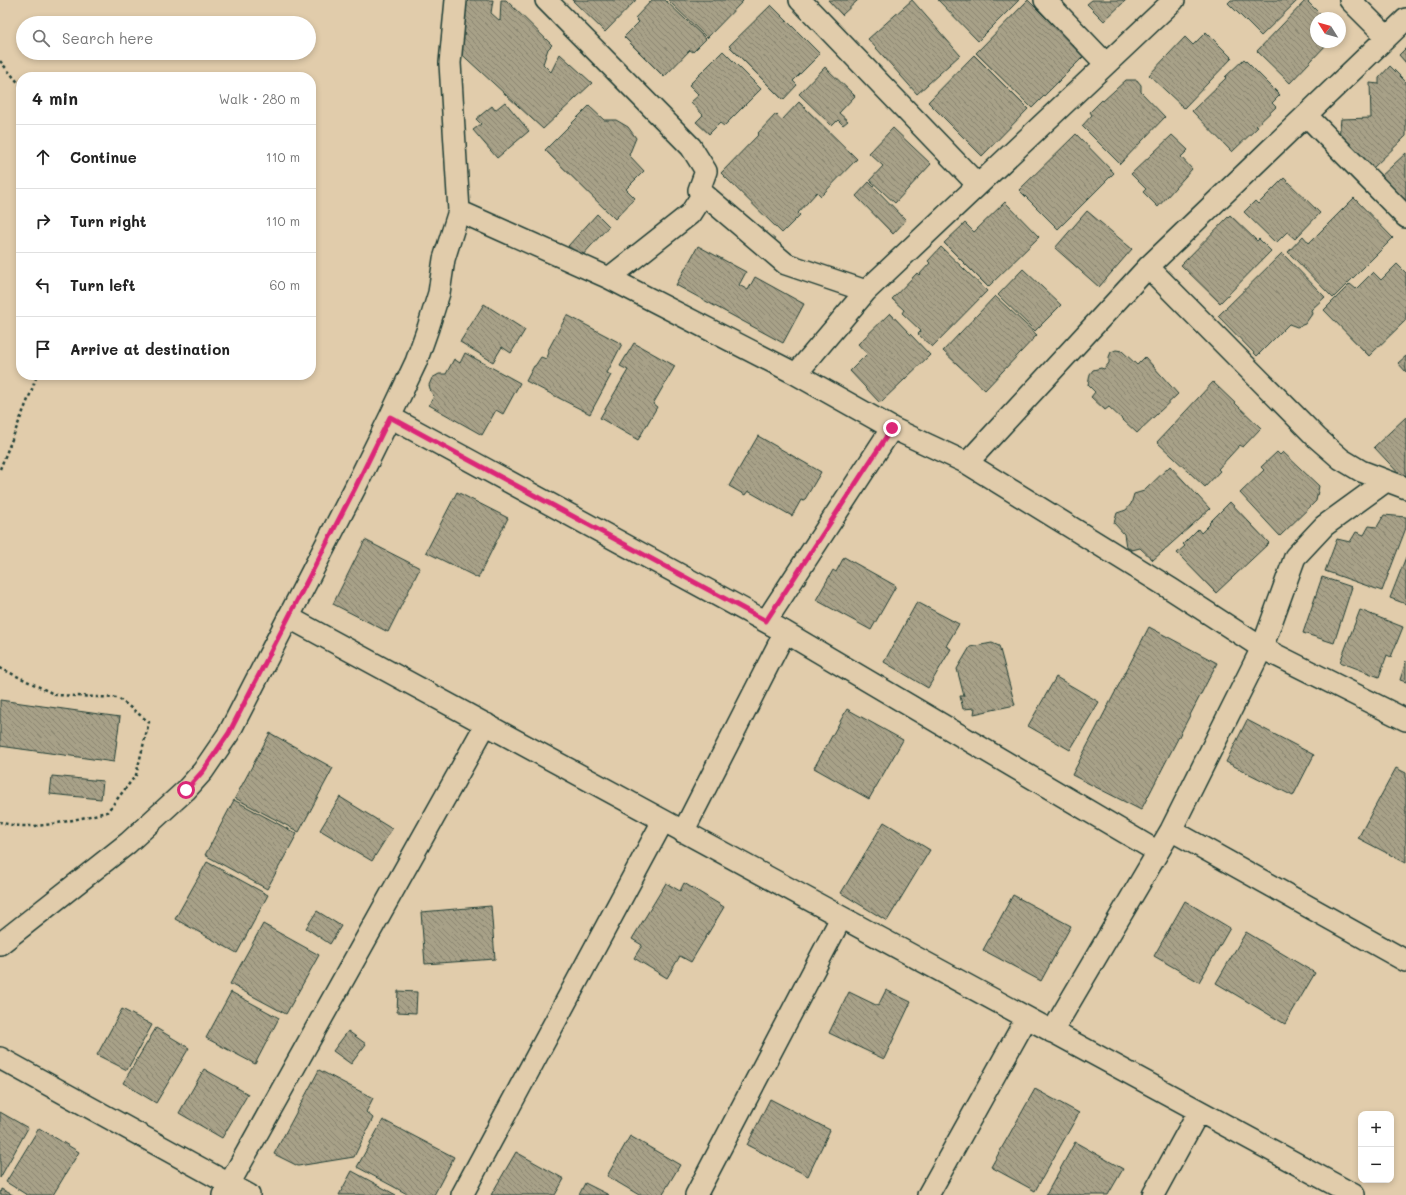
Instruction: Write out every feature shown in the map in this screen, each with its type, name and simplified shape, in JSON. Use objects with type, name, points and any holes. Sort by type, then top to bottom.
[{"type":"street","points":[[0,944],[128,843],[186,790],[203,771],[229,733],[390,417],[416,362],[428,328],[439,293],[444,259],[459,211],[450,63],[456,0]]},
{"type":"street","points":[[546,0],[691,147],[706,171],[699,190],[701,197],[690,214],[609,278]]},
{"type":"street","points":[[800,0],[978,184]]},
{"type":"street","points":[[1045,0],[1106,64]]},
{"type":"street","points":[[796,374],[866,291],[1174,0]]},
{"type":"street","points":[[1350,0],[1387,37]]},
{"type":"street","points":[[967,463],[1148,267],[1406,19]]},
{"type":"street","points":[[1306,115],[1406,217]]},
{"type":"street","points":[[699,190],[786,264],[866,291]]},
{"type":"street","points":[[459,211],[609,278],[796,374],[892,428],[967,463],[1171,589],[1262,648],[1406,720]]},
{"type":"street","points":[[1148,267],[1317,438],[1341,460],[1386,482],[1406,488]]},
{"type":"street","points":[[390,417],[766,621],[1158,852]]},
{"type":"street","points":[[766,621],[892,428]]},
{"type":"street","points":[[1052,1032],[1171,830],[1262,648],[1295,557],[1324,526],[1386,482]]},
{"type":"street","points":[[288,617],[1354,1195]]},
{"type":"street","points":[[684,832],[785,632]]},
{"type":"street","points":[[226,1190],[486,724]]},
{"type":"street","points":[[462,1195],[663,821]]},
{"type":"street","points":[[1171,830],[1406,961]]},
{"type":"street","points":[[696,1195],[841,918]]},
{"type":"street","points":[[928,1195],[1026,1018]]},
{"type":"street","points":[[0,1058],[226,1190],[249,1195]]},
{"type":"street","points":[[1153,1195],[1199,1111]]},
{"type":"path","points":[[0,61],[16,80]]},
{"type":"path","points":[[0,468],[35,380]]},
{"type":"path","points":[[0,668],[56,695],[118,698],[149,722],[136,775],[107,812],[45,825],[8,824],[0,822]]},
{"type":"building","points":[[461,0],[493,0],[491,13],[500,21],[501,0],[506,0],[552,45],[548,49],[543,64],[551,72],[560,54],[592,83],[543,129],[455,48]]},
{"type":"building","points":[[572,0],[636,0],[605,32]]},
{"type":"building","points":[[652,0],[665,0],[706,39],[693,52],[690,50],[664,77],[624,37],[639,22],[635,18]]},
{"type":"building","points":[[668,0],[742,0],[743,1],[707,38]]},
{"type":"building","points":[[828,0],[858,0],[842,15]]},
{"type":"building","points":[[912,0],[960,55],[917,94],[868,39]]},
{"type":"building","points":[[938,0],[1019,0],[978,41]]},
{"type":"building","points":[[1028,0],[1084,56],[1032,108],[976,53]]},
{"type":"building","points":[[1092,0],[1126,0],[1104,21],[1087,4]]},
{"type":"building","points":[[1231,0],[1298,0],[1261,36],[1228,3]]},
{"type":"building","points":[[1306,0],[1318,12],[1310,12],[1310,48],[1323,48],[1290,83],[1257,51]]},
{"type":"building","points":[[771,5],[820,54],[793,81],[797,85],[783,100],[729,46]]},
{"type":"building","points":[[1206,32],[1232,58],[1184,108],[1149,75],[1185,37],[1193,45]]},
{"type":"building","points":[[1406,48],[1406,63],[1399,55]]},
{"type":"building","points":[[723,51],[761,89],[724,126],[720,123],[709,134],[696,122],[703,115],[691,102],[699,95],[689,85]]},
{"type":"building","points":[[974,55],[1028,109],[982,156],[928,102]]},
{"type":"building","points":[[1244,59],[1280,95],[1272,103],[1276,107],[1232,152],[1192,111]]},
{"type":"building","points":[[1390,66],[1406,82],[1406,136],[1372,169],[1339,138],[1341,119],[1371,118],[1370,83],[1379,84],[1379,78]]},
{"type":"building","points":[[825,67],[855,96],[839,113],[848,121],[843,125],[838,120],[832,126],[799,94]]},
{"type":"building","points":[[1126,80],[1137,80],[1141,85],[1141,92],[1165,117],[1120,164],[1082,126],[1092,115],[1090,112]]},
{"type":"building","points":[[505,102],[529,131],[497,158],[473,130],[481,124],[476,119],[492,106],[495,110]]},
{"type":"building","points":[[799,102],[857,159],[821,196],[817,192],[798,213],[800,215],[782,233],[721,173],[759,134],[758,133],[776,114],[782,120]]},
{"type":"building","points":[[589,106],[604,120],[616,120],[628,127],[636,138],[629,155],[644,171],[626,189],[635,198],[615,219],[545,150]]},
{"type":"building","points":[[893,128],[931,164],[895,203],[870,180],[883,166],[869,153]]},
{"type":"building","points":[[1076,134],[1114,173],[1058,229],[1019,190]]},
{"type":"building","points":[[1172,135],[1188,150],[1181,157],[1192,169],[1158,207],[1143,192],[1146,189],[1131,174]]},
{"type":"building","points":[[1406,153],[1406,205],[1379,178]]},
{"type":"building","points":[[1284,178],[1320,213],[1295,239],[1287,232],[1276,243],[1244,212],[1255,201],[1258,204]]},
{"type":"building","points":[[869,182],[906,220],[893,234],[856,196]]},
{"type":"building","points":[[1354,198],[1393,238],[1333,298],[1288,252],[1303,236],[1309,243]]},
{"type":"building","points":[[1005,202],[1039,237],[988,287],[944,243],[965,223],[974,232]]},
{"type":"building","points":[[1087,211],[1132,249],[1099,287],[1055,248]]},
{"type":"building","points":[[597,214],[609,226],[581,257],[568,246]]},
{"type":"building","points":[[1230,215],[1257,241],[1259,239],[1271,251],[1220,303],[1181,265]]},
{"type":"building","points":[[698,246],[746,272],[739,285],[748,290],[755,277],[804,304],[783,343],[676,285]]},
{"type":"building","points":[[941,247],[987,291],[932,347],[918,334],[921,331],[902,313],[904,310],[892,299],[917,273],[919,275],[930,263],[928,261]]},
{"type":"building","points":[[1282,253],[1325,297],[1311,310],[1312,314],[1305,324],[1297,327],[1289,324],[1257,356],[1218,316]]},
{"type":"building","points":[[1397,264],[1406,273],[1406,320],[1369,356],[1324,310],[1350,284],[1356,289],[1373,272],[1381,280]]},
{"type":"building","points":[[1023,269],[1061,305],[1035,331],[998,295]]},
{"type":"building","points":[[995,296],[1037,335],[985,390],[943,351]]},
{"type":"building","points":[[484,304],[525,330],[511,353],[502,347],[493,362],[460,342]]},
{"type":"building","points":[[890,313],[930,355],[880,403],[850,371],[867,354],[858,344]]},
{"type":"building","points":[[567,315],[622,344],[607,373],[611,375],[590,414],[526,381],[541,357],[546,359],[549,353],[547,352]]},
{"type":"building","points":[[634,343],[675,366],[653,404],[657,407],[638,440],[600,418],[628,370],[620,366]]},
{"type":"building","points":[[1116,350],[1122,351],[1137,365],[1145,357],[1178,394],[1137,433],[1109,407],[1105,410],[1091,397],[1095,392],[1088,385],[1090,374],[1093,370],[1101,368],[1104,369],[1109,363],[1111,352]]},
{"type":"building","points":[[465,353],[520,383],[503,414],[496,410],[482,435],[429,405],[434,396],[429,385],[432,378],[439,374],[446,374],[454,359],[460,363]]},
{"type":"building","points":[[1406,356],[1406,372],[1398,363]]},
{"type":"building","points":[[1213,382],[1261,428],[1243,447],[1240,445],[1218,469],[1220,471],[1205,487],[1157,442]]},
{"type":"building","points":[[1406,417],[1406,475],[1403,478],[1374,447]]},
{"type":"building","points":[[758,436],[821,472],[804,501],[801,500],[792,516],[748,491],[745,495],[729,486]]},
{"type":"building","points":[[1277,452],[1280,455],[1283,452],[1319,486],[1316,501],[1280,536],[1240,493],[1264,470],[1261,467]]},
{"type":"building","points":[[1170,466],[1210,509],[1153,560],[1140,548],[1132,550],[1126,547],[1124,534],[1114,523],[1117,513],[1126,510],[1131,504],[1134,494],[1144,491]]},
{"type":"building","points":[[457,492],[508,518],[478,578],[426,552]]},
{"type":"building","points":[[1230,502],[1269,543],[1216,593],[1177,553],[1185,546],[1183,544],[1198,529],[1201,533]]},
{"type":"building","points":[[1384,515],[1406,517],[1406,528],[1382,591],[1325,571],[1337,539],[1350,542],[1356,532],[1364,535],[1369,526],[1377,527]]},
{"type":"building","points":[[365,540],[420,568],[388,632],[333,604]]},
{"type":"building","points":[[844,557],[896,586],[871,630],[816,600],[833,570],[836,572]]},
{"type":"building","points":[[1406,557],[1406,604],[1390,598]]},
{"type":"building","points":[[1322,577],[1352,587],[1334,643],[1303,633]]},
{"type":"building","points":[[917,602],[959,624],[946,646],[951,649],[928,688],[884,662]]},
{"type":"building","points":[[1360,610],[1403,627],[1391,657],[1387,655],[1379,677],[1340,662]]},
{"type":"building","points":[[1149,627],[1217,663],[1141,810],[1072,775]]},
{"type":"building","points":[[992,643],[999,646],[1015,705],[974,714],[975,708],[963,709],[960,696],[964,696],[957,669],[970,647]]},
{"type":"building","points":[[1406,661],[1406,682],[1400,680]]},
{"type":"building","points":[[1056,677],[1099,702],[1070,750],[1028,726]]},
{"type":"building","points":[[0,700],[120,717],[114,762],[0,746]]},
{"type":"building","points":[[847,709],[903,740],[869,799],[814,768]]},
{"type":"building","points":[[1247,720],[1314,755],[1293,796],[1226,762]]},
{"type":"building","points":[[270,733],[333,768],[299,832],[235,798]]},
{"type":"building","points":[[1396,768],[1406,773],[1406,863],[1358,838]]},
{"type":"building","points":[[52,776],[103,781],[101,799],[50,794]]},
{"type":"building","points":[[340,797],[392,829],[372,861],[320,830]]},
{"type":"building","points":[[234,800],[297,834],[267,889],[205,855]]},
{"type":"building","points":[[884,822],[930,850],[887,921],[841,893]]},
{"type":"building","points":[[207,862],[268,895],[237,953],[175,919]]},
{"type":"building","points":[[666,883],[680,891],[684,883],[724,907],[691,962],[680,956],[667,978],[634,958],[642,945],[632,939]]},
{"type":"building","points":[[1013,895],[1071,926],[1041,981],[983,950]]},
{"type":"building","points":[[1185,901],[1230,928],[1199,982],[1154,956]]},
{"type":"building","points":[[491,906],[495,959],[425,964],[421,912]]},
{"type":"building","points":[[317,911],[341,926],[330,944],[306,928]]},
{"type":"building","points":[[263,924],[319,955],[286,1014],[230,984]]},
{"type":"building","points":[[1246,932],[1315,973],[1285,1024],[1216,983]]},
{"type":"building","points":[[886,990],[911,1002],[884,1059],[829,1033],[849,992],[878,1006]]},
{"type":"building","points":[[398,991],[417,992],[416,1013],[397,1012]]},
{"type":"building","points":[[231,992],[279,1018],[255,1064],[206,1038]]},
{"type":"building","points":[[122,1009],[152,1025],[127,1070],[97,1055]]},
{"type":"building","points":[[156,1028],[189,1048],[156,1103],[123,1083]]},
{"type":"building","points":[[348,1031],[366,1044],[351,1064],[333,1051]]},
{"type":"building","points":[[204,1069],[248,1094],[222,1138],[179,1113]]},
{"type":"building","points":[[319,1070],[373,1098],[366,1112],[373,1118],[354,1157],[298,1166],[274,1154]]},
{"type":"building","points":[[1035,1089],[1079,1113],[1035,1191],[991,1167]]},
{"type":"building","points":[[770,1099],[830,1130],[808,1176],[747,1145]]},
{"type":"building","points":[[0,1112],[28,1128],[0,1178]]},
{"type":"building","points":[[383,1120],[454,1157],[434,1195],[409,1195],[357,1167]]},
{"type":"building","points":[[39,1128],[79,1152],[53,1195],[27,1195],[6,1182]]},
{"type":"building","points":[[630,1136],[680,1165],[662,1195],[639,1195],[607,1176]]},
{"type":"building","points":[[1075,1142],[1123,1169],[1108,1195],[1046,1195]]},
{"type":"building","points":[[516,1152],[564,1179],[555,1195],[491,1195]]},
{"type":"building","points":[[352,1171],[396,1195],[339,1195]]},
{"type":"building","points":[[585,1183],[609,1195],[579,1195]]},
{"type":"building","points":[[1,1189],[13,1195],[0,1195]]},
{"type":"route","points":[[186,790],[203,771],[229,733],[390,417],[766,621],[892,428]]}]
